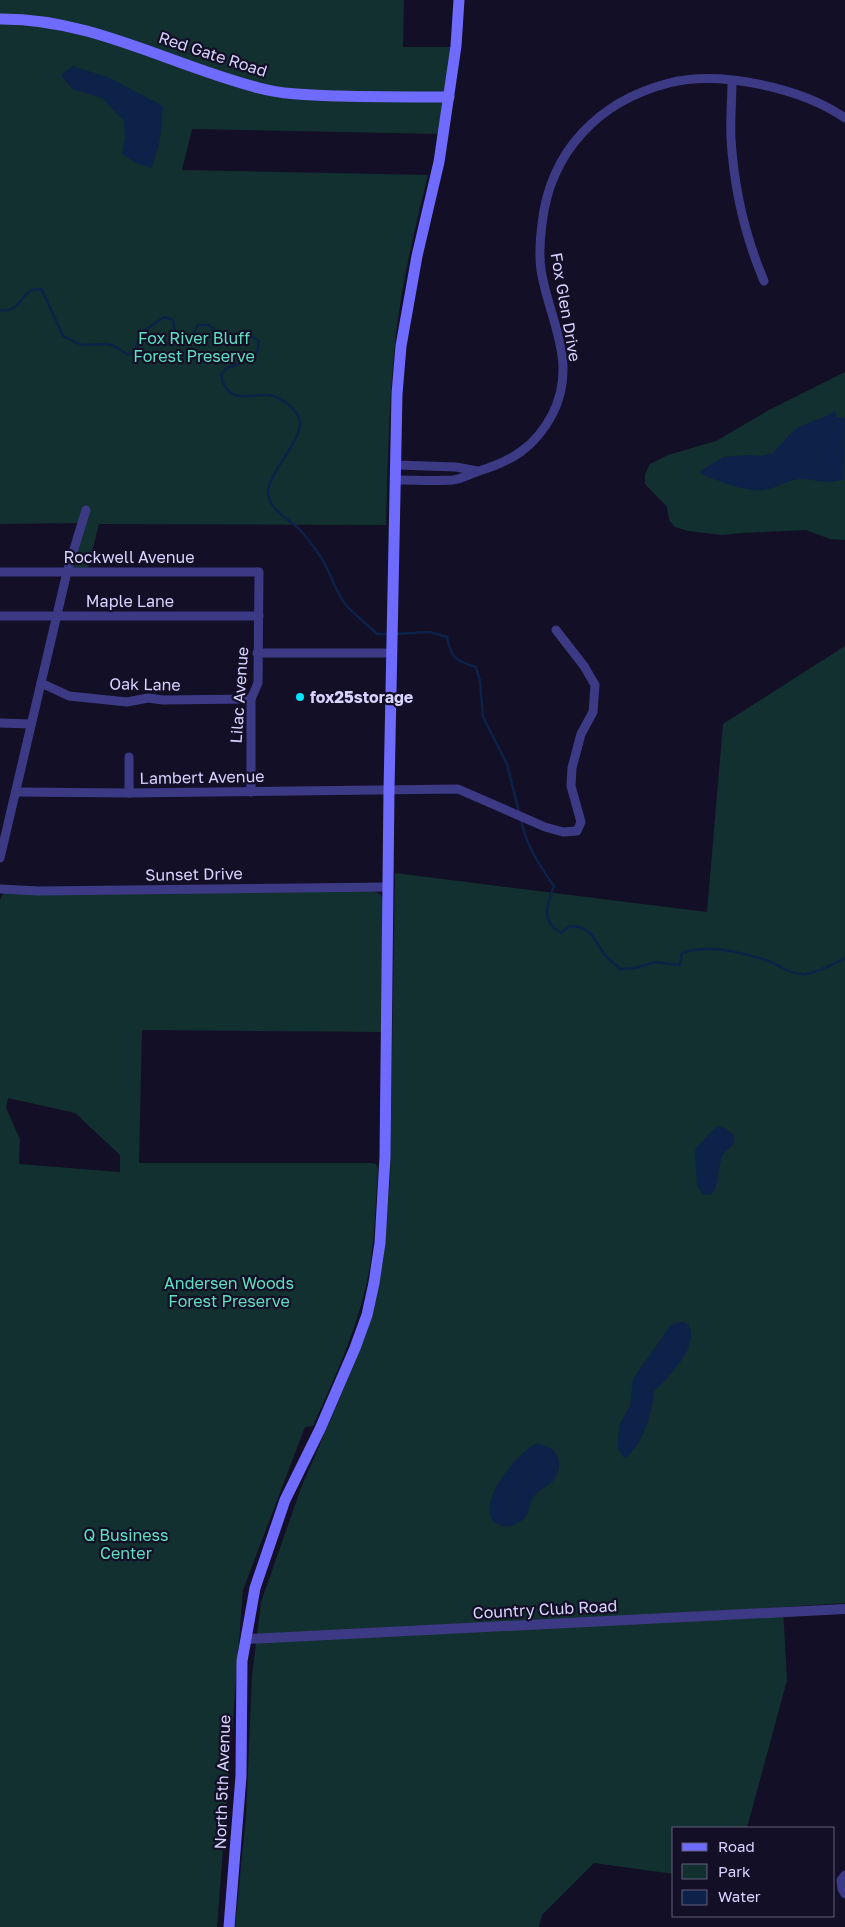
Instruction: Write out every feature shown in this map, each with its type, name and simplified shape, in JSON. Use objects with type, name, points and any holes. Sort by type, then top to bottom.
[{"type":"main road","name":"North 5th Avenue","points":[[229,1927],[241,1776],[242,1661],[249,1618],[262,1565],[285,1500],[320,1429],[367,1315],[380,1244],[384,1179],[391,648],[397,394],[401,346],[417,256],[437,172],[449,97],[459,0]]},
{"type":"main road","name":"Red Gate Road","points":[[0,19],[41,20],[97,32],[261,89],[292,94],[363,97],[449,97]]},
{"type":"street","name":"Fox Glen Drive","points":[[396,480],[455,480],[477,471],[494,467],[514,458],[530,445],[552,415],[558,401],[563,370],[563,354],[543,276],[540,249],[544,206],[547,192],[566,151],[604,113],[638,92],[677,81],[714,79],[783,90],[821,103],[845,118]]},
{"type":"street","points":[[732,81],[731,138],[738,197],[752,253],[764,281]]},
{"type":"street","name":"Fox Glen Drive","points":[[396,465],[456,467],[477,471]]},
{"type":"street","points":[[0,858],[57,616],[86,510]]},
{"type":"street","name":"Rockwell Avenue","points":[[0,572],[258,572]]},
{"type":"street","name":"Lilac Avenue","points":[[251,792],[251,699],[258,683],[258,572]]},
{"type":"street","name":"Maple Lane","points":[[0,616],[259,616]]},
{"type":"street","name":"Lambert Avenue","points":[[16,792],[129,793],[458,789],[545,827],[563,832],[577,831],[581,822],[572,786],[572,768],[581,734],[593,712],[595,685],[584,666],[556,630]]},
{"type":"street","points":[[257,653],[391,648]]},
{"type":"street","name":"Oak Lane","points":[[41,684],[69,696],[127,702],[148,698],[163,700],[251,699]]},
{"type":"street","points":[[0,722],[31,724]]},
{"type":"street","points":[[129,793],[130,757]]},
{"type":"street","name":"Sunset Drive","points":[[0,889],[39,891],[388,888]]},
{"type":"street","name":"Country Club Road","points":[[246,1638],[845,1609]]},
{"type":"street","points":[[845,1875],[841,1880],[842,1890],[845,1894]]},
{"type":"green space","name":"Fox River Bluff Forest Preserve","points":[[0,0],[404,0],[403,47],[454,47],[442,134],[192,129],[182,170],[428,175],[405,275],[396,335],[390,406],[386,525],[99,524],[88,568],[67,567],[80,523],[0,524]]},
{"type":"green space","points":[[845,372],[845,540],[830,539],[806,530],[722,535],[688,531],[675,527],[669,520],[667,507],[645,484],[645,474],[650,464],[668,455],[716,441],[769,410]]},
{"type":"green space","points":[[845,646],[845,1603],[783,1607],[787,1680],[747,1827],[672,1827],[672,1874],[594,1863],[542,1915],[539,1927],[235,1927],[246,1815],[252,1676],[261,1602],[301,1488],[353,1367],[371,1314],[383,1261],[390,1177],[395,873],[707,912],[723,724]]},
{"type":"green space","points":[[374,891],[383,898],[382,1032],[142,1030],[139,1163],[371,1163],[376,1164],[378,1168],[371,1260],[362,1303],[340,1366],[313,1426],[305,1427],[243,1590],[217,1927],[0,1927],[0,900],[4,892]],"holes":[[[8,1098],[75,1113],[120,1155],[120,1172],[19,1164],[20,1139],[6,1108]]]},
{"type":"water","points":[[73,66],[110,78],[163,106],[160,140],[152,168],[136,163],[122,154],[125,138],[124,121],[102,98],[72,89],[61,75]]},
{"type":"water","points":[[835,411],[837,417],[845,418],[844,479],[824,482],[800,479],[768,489],[749,490],[700,473],[701,470],[723,457],[761,456],[773,453],[798,427]]},
{"type":"water","points":[[716,1127],[724,1128],[730,1132],[734,1136],[734,1143],[722,1157],[715,1190],[712,1194],[703,1195],[697,1186],[695,1152],[697,1147]]},
{"type":"water","points":[[684,1322],[688,1324],[691,1332],[687,1351],[675,1369],[654,1391],[646,1427],[633,1451],[626,1458],[623,1457],[618,1449],[618,1439],[620,1424],[630,1405],[633,1379],[670,1326],[675,1323]]},
{"type":"water","points":[[536,1444],[549,1447],[554,1451],[559,1462],[557,1475],[551,1483],[535,1495],[524,1518],[512,1526],[499,1525],[491,1518],[489,1508],[499,1482],[518,1458]]},
{"type":"waterway","points":[[0,310],[13,308],[30,291],[35,289],[42,290],[63,336],[81,345],[108,344],[128,355],[135,351],[141,333],[164,317],[173,320],[175,333],[183,342],[191,338],[198,325],[209,325],[225,340],[246,332],[259,341],[254,358],[227,368],[221,375],[224,384],[233,394],[238,396],[266,395],[276,397],[290,406],[299,418],[300,426],[297,435],[269,486],[268,494],[272,505],[300,530],[315,549],[346,605],[377,634],[389,634]]},
{"type":"waterway","points":[[395,634],[430,632],[447,637],[450,650],[456,658],[476,667],[480,681],[483,717],[507,764],[519,812]]},
{"type":"waterway","points":[[521,820],[526,838],[554,886],[547,912],[550,923],[561,933],[570,926],[588,931],[605,955],[620,969],[636,968],[655,962],[680,965],[682,953],[703,949],[745,954],[766,960],[790,972],[801,974],[816,972],[845,958]]},
{"type":"place","name":"fox25storage","points":[[300,697]]},
{"type":"park label","name":"Andersen Woods Forest Preserve","points":[[229,1292]]},
{"type":"park label","name":"Q Business Center","points":[[126,1544]]}]
